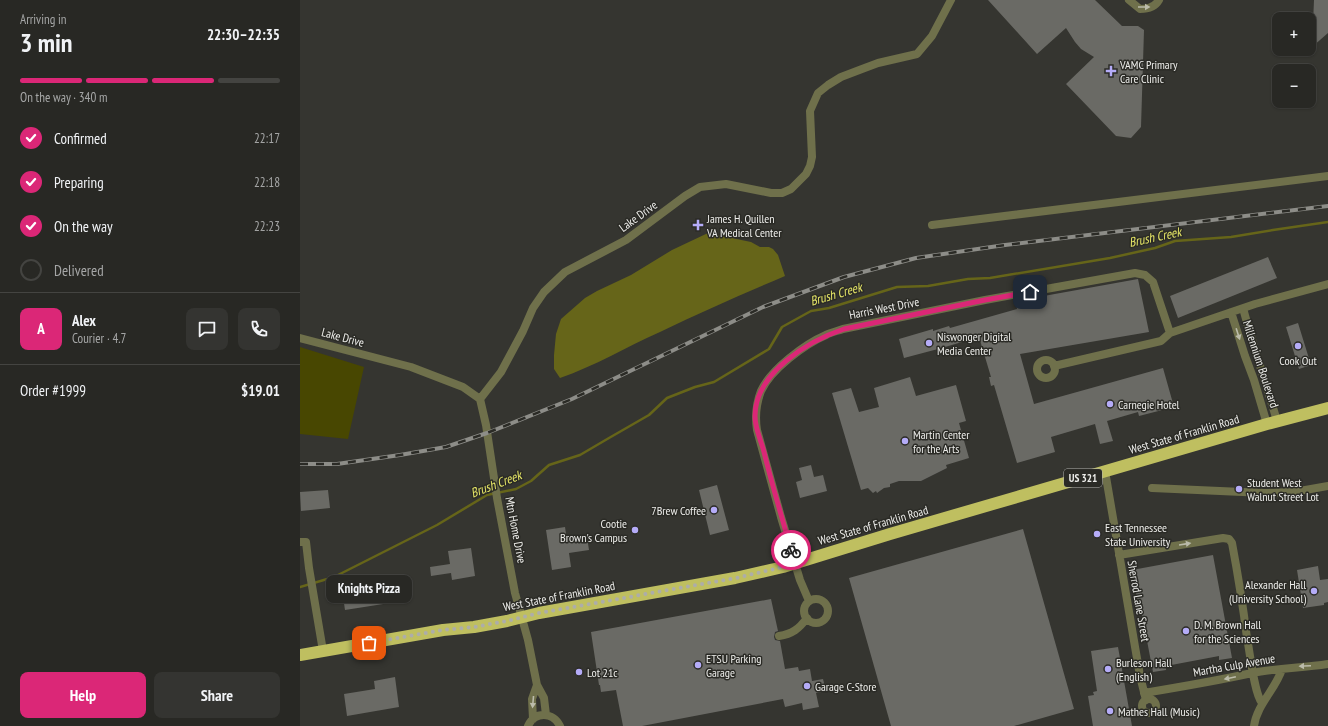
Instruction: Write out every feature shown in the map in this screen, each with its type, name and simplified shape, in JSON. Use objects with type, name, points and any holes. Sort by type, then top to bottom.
[{"type":"highway","name":"West State of Franklin Road","points":[[300,655],[443,630],[480,626],[539,613],[736,578],[783,567],[1105,471],[1328,408]]},
{"type":"street","name":"Lake Drive","points":[[300,338],[411,367],[463,387],[480,399],[501,372],[523,331],[533,308],[544,292],[565,272],[626,240],[685,196],[700,187],[726,184],[771,193],[782,193],[791,190],[806,174],[810,166],[812,157],[810,111],[818,93],[828,84],[862,68],[917,54],[932,36],[951,0]]},
{"type":"street","points":[[1128,0],[1140,8],[1149,8],[1154,6],[1159,0]]},
{"type":"street","points":[[932,225],[1328,176]]},
{"type":"street","name":"Harris West Drive","points":[[809,601],[800,580],[771,482],[757,430],[755,416],[761,391],[767,380],[809,344],[826,335],[860,325],[985,300],[1135,273],[1145,275],[1153,282],[1170,333]]},
{"type":"street","points":[[1054,366],[1160,341],[1170,333],[1231,312],[1328,284]]},
{"type":"street","points":[[1243,308],[1253,345],[1262,369],[1272,423]]},
{"type":"street","name":"Millennium Boulevard","points":[[1231,312],[1245,356],[1272,423]]},
{"type":"street","name":"Mtn Home Drive","points":[[480,399],[486,425],[497,498],[515,594],[528,640],[537,686]]},
{"type":"street","name":"Sherrod Lane Street","points":[[1105,471],[1145,696]]},
{"type":"street","points":[[1152,488],[1266,493],[1294,492],[1328,486]]},
{"type":"street","points":[[1119,555],[1223,538],[1228,539],[1232,543],[1253,673],[1258,699],[1262,703]]},
{"type":"street","points":[[303,542],[324,651]]},
{"type":"street","points":[[817,599],[826,605],[828,613],[824,620],[817,623],[809,621],[804,611],[806,604],[809,601],[817,599]]},
{"type":"street","points":[[779,636],[798,630],[807,618]]},
{"type":"street","name":"Martha Culp Avenue","points":[[1145,696],[1253,673],[1328,664]]},
{"type":"street","points":[[1254,726],[1262,703],[1280,676],[1282,669]]},
{"type":"street","points":[[537,686],[544,698],[546,715]]},
{"type":"street","points":[[533,719],[532,699],[537,686]]},
{"type":"street","points":[[1145,696],[1155,702],[1156,708],[1152,713],[1146,713],[1142,708],[1145,696]]},
{"type":"street","points":[[528,726],[533,719],[541,715],[546,715],[556,720],[560,726]]},
{"type":"shaded area","points":[[708,233],[751,242],[760,247],[769,247],[773,249],[778,255],[785,276],[691,317],[586,368],[560,378],[554,369],[554,355],[556,334],[561,319],[585,298],[631,275],[672,250]]},
{"type":"shaded area","points":[[300,347],[364,367],[348,439],[300,434]]},
{"type":"building","name":"VAMC Primary Care Clinic","points":[[988,0],[1095,0],[1122,26],[1138,26],[1144,30],[1141,127],[1131,138],[1116,136],[1066,84],[1094,57],[1081,49],[1066,28],[1037,54]]},
{"type":"building","points":[[1314,0],[1328,0],[1328,33],[1316,44],[1316,12],[1313,12]]},
{"type":"building","points":[[1268,257],[1277,278],[1178,318],[1170,296]]},
{"type":"building","points":[[1138,279],[1149,332],[1020,354],[1034,404],[1163,368],[1174,407],[1139,416],[1138,412],[1107,421],[1113,441],[1100,444],[1095,424],[1051,437],[1055,452],[1017,463],[994,385],[991,386],[989,377],[991,377],[979,337],[945,347],[946,350],[939,352],[938,349],[904,358],[899,339],[933,329],[933,331],[949,326],[950,328],[1017,309],[1016,301]]},
{"type":"building","name":"Cook Out","points":[[1298,323],[1311,365],[1299,369],[1286,327]]},
{"type":"building","name":"Martin Center for the Arts","points":[[910,377],[916,396],[956,385],[966,421],[959,423],[969,458],[946,465],[947,468],[921,481],[899,481],[890,484],[890,487],[884,488],[877,493],[876,491],[873,493],[868,488],[861,490],[832,393],[851,388],[859,412],[879,407],[874,388]]},
{"type":"building","points":[[811,465],[814,477],[823,475],[827,491],[800,498],[796,482],[802,480],[799,468]]},
{"type":"building","name":"7Brew Coffee","points":[[717,485],[729,530],[710,535],[699,490]]},
{"type":"building","points":[[328,490],[330,508],[301,511],[300,492]]},
{"type":"building","points":[[565,527],[567,540],[587,537],[589,550],[569,553],[571,567],[552,570],[546,530]]},
{"type":"building","points":[[1023,529],[1074,709],[1014,726],[891,726],[849,578]]},
{"type":"building","points":[[471,548],[475,576],[452,580],[451,573],[431,576],[430,567],[450,564],[448,551]]},
{"type":"building","name":"D. M. Brown Hall for the Sciences","points":[[1213,555],[1232,658],[1219,660],[1219,656],[1166,666],[1166,670],[1153,672],[1132,570]]},
{"type":"building","name":"Alexander Hall (University School)","points":[[1318,566],[1320,580],[1328,579],[1328,602],[1324,603],[1324,605],[1303,608],[1297,570]]},
{"type":"building","points":[[393,582],[396,602],[345,610],[342,590]]},
{"type":"building","name":"ETSU Parking Garage","points":[[771,599],[778,631],[775,632],[774,637],[775,640],[780,641],[785,669],[798,667],[799,671],[810,669],[812,681],[823,679],[826,691],[816,693],[819,707],[803,710],[802,703],[785,707],[783,699],[642,726],[623,726],[616,690],[601,692],[591,632]]},
{"type":"building","points":[[1118,647],[1132,726],[1093,726],[1088,696],[1094,695],[1093,692],[1097,691],[1091,651]]},
{"type":"building","points":[[395,677],[399,707],[347,716],[344,694],[375,689],[374,681]]},
{"type":"waterway","name":"Brush Creek","points":[[300,587],[334,577],[437,525],[487,495],[516,489],[531,481],[549,465],[580,455],[649,415],[667,398],[695,387],[714,382],[769,349],[782,327],[811,311],[829,308],[897,287],[928,286],[968,279],[990,278],[1110,258],[1155,248],[1175,241],[1231,237],[1328,222]]},
{"type":"railway","points":[[300,464],[337,464],[446,447],[487,433],[572,399],[763,307],[844,277],[916,258],[1005,245],[1328,206]]},
{"type":"way so far","points":[[369,643],[443,630],[474,627],[539,613],[736,578],[795,563],[791,550]]},
{"type":"place","name":"VAMC Primary Care Clinic","points":[[1111,71]]},
{"type":"place","name":"James H. Quillen VA Medical Center","points":[[698,225]]},
{"type":"place","name":"Niswonger Digital Media Center","points":[[929,343]]},
{"type":"place","name":"Cook Out","points":[[1298,346]]},
{"type":"place","name":"Carnegie Hotel","points":[[1110,404]]},
{"type":"place","name":"Martin Center for the Arts","points":[[905,441]]},
{"type":"place","name":"Student West Walnut Street Lot","points":[[1239,489]]},
{"type":"place","name":"7Brew Coffee","points":[[714,510]]},
{"type":"place","name":"Cootie Brown's Campus","points":[[635,530]]},
{"type":"place","name":"East Tennessee State University","points":[[1097,534]]},
{"type":"place","name":"Alexander Hall (University School)","points":[[1314,591]]},
{"type":"place","name":"D. M. Brown Hall for the Sciences","points":[[1186,631]]},
{"type":"place","name":"Knights Pizza","points":[[369,643]]},
{"type":"place","name":"ETSU Parking Garage","points":[[698,665]]},
{"type":"place","name":"Burleson Hall (English)","points":[[1108,669]]},
{"type":"place","name":"Lot 21c","points":[[579,672]]},
{"type":"place","name":"Garage C-Store","points":[[807,686]]},
{"type":"place","name":"Mathes Hall (Music)","points":[[1110,711]]},
{"type":"route","points":[[791,550],[771,482],[764,450],[757,430],[755,416],[761,391],[767,380],[809,344],[826,335],[860,325],[1030,292]]}]
